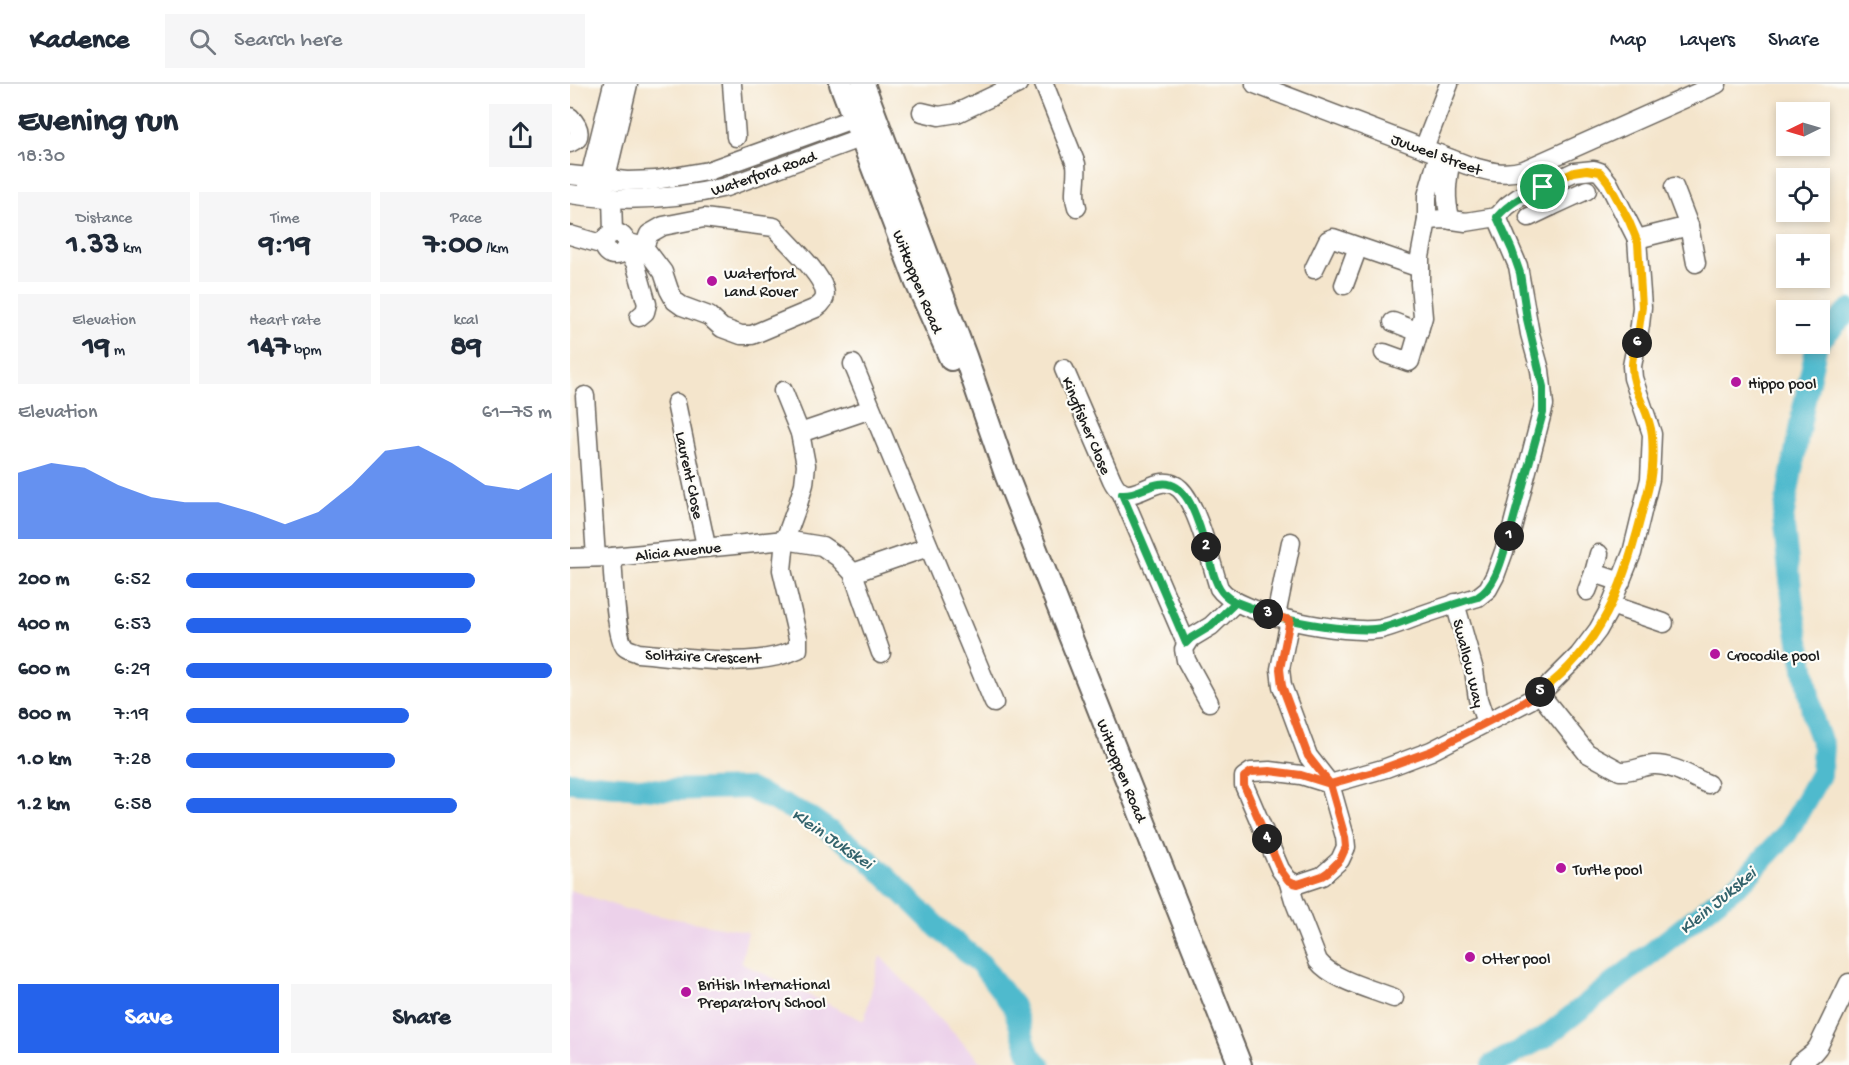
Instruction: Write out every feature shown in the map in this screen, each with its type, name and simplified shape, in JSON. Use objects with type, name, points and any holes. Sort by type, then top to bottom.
[{"type":"main road","name":"Witkoppen Road","points":[[841,84],[868,124]]},
{"type":"main road","name":"Witkoppen Road","points":[[863,84],[868,124],[925,300],[1006,474],[1240,1065]]},
{"type":"street","points":[[613,84],[594,190],[617,243],[635,262],[646,304],[645,312],[639,317]]},
{"type":"street","points":[[594,190],[628,84]]},
{"type":"street","points":[[732,84],[736,137]]},
{"type":"street","points":[[922,112],[939,116],[957,114],[1018,84]]},
{"type":"street","points":[[1044,84],[1076,164],[1074,196],[1077,207]]},
{"type":"street","name":"Juweel Street","points":[[1255,84],[1445,157],[1495,173],[1524,170],[1718,84]]},
{"type":"street","points":[[1449,84],[1445,157],[1446,201],[1451,220]]},
{"type":"street","points":[[570,117],[579,132],[576,139],[570,143]]},
{"type":"street","name":"Waterford Road","points":[[570,175],[594,190],[664,197],[708,191],[726,187],[868,124]]},
{"type":"street","points":[[1384,353],[1408,362],[1419,333],[1423,311],[1420,257],[1427,220],[1427,196],[1445,157]]},
{"type":"street","points":[[1394,998],[1337,976],[1318,961],[1284,874],[1244,785],[1244,777],[1251,772],[1270,771],[1301,775],[1330,784],[1418,756],[1486,723],[1539,693],[1579,655],[1598,630],[1622,582],[1649,486],[1652,456],[1652,434],[1633,378],[1632,366],[1642,307],[1637,239],[1608,182],[1600,172],[1580,170],[1518,198],[1497,217],[1466,222],[1427,220]]},
{"type":"street","points":[[1543,187],[1552,206]]},
{"type":"street","points":[[1674,187],[1689,226],[1696,263]]},
{"type":"street","points":[[1529,217],[1587,190]]},
{"type":"street","points":[[1122,494],[1133,493],[1162,483],[1174,485],[1185,496],[1196,517],[1219,588],[1227,597],[1236,602],[1283,618],[1313,625],[1373,630],[1478,597],[1485,592],[1495,576],[1511,532],[1544,405],[1540,370],[1529,327],[1520,273],[1497,217]]},
{"type":"street","points":[[570,235],[644,247],[663,272],[675,301],[681,306],[709,316],[722,328],[741,335],[761,332],[816,308],[822,304],[825,297],[824,288],[818,276],[774,227],[704,218],[663,226],[649,234],[644,247]]},
{"type":"street","points":[[1637,239],[1689,226]]},
{"type":"street","points":[[1314,269],[1330,238],[1420,268]]},
{"type":"street","points":[[1344,285],[1358,247]]},
{"type":"street","points":[[1393,322],[1419,333]]},
{"type":"street","points":[[853,364],[994,703]]},
{"type":"street","name":"Kingfisher Close","points":[[1064,369],[1112,480],[1122,494],[1186,643],[1184,649],[1186,660],[1209,702]]},
{"type":"street","points":[[783,391],[805,451],[806,475],[785,540]]},
{"type":"street","points":[[585,396],[604,557]]},
{"type":"street","name":"Laurent Close","points":[[676,403],[706,546]]},
{"type":"street","points":[[800,433],[871,409]]},
{"type":"street","name":"Solitaire Crescent","points":[[604,557],[621,641],[627,649],[638,653],[717,659],[761,659],[798,649],[798,638],[782,570],[785,540]]},
{"type":"street","name":"Alicia Avenue","points":[[570,558],[604,557],[785,540],[822,546],[838,557],[853,573]]},
{"type":"street","points":[[1284,874],[1298,884],[1322,876],[1335,866],[1346,847],[1330,784],[1308,756],[1282,686],[1280,669],[1283,618],[1291,542]]},
{"type":"street","points":[[881,653],[853,573],[928,547]]},
{"type":"street","points":[[1587,591],[1599,554]]},
{"type":"street","points":[[1594,573],[1622,582]]},
{"type":"street","points":[[1186,643],[1211,626],[1236,602]]},
{"type":"street","name":"Swallow Way","points":[[1455,603],[1486,723]]},
{"type":"street","points":[[1611,605],[1664,623]]},
{"type":"street","points":[[1539,693],[1591,756],[1620,771],[1660,765],[1708,784]]},
{"type":"street","points":[[1798,1065],[1818,1047],[1849,983]]},
{"type":"street","points":[[1818,1047],[1825,1065]]},
{"type":"shaded area","name":"British International Preparatory School","points":[[570,890],[628,910],[748,932],[741,963],[864,1021],[880,956],[984,1065],[570,1065]]},
{"type":"waterway","name":"Klein Jukskei","points":[[1830,330],[1849,310]]},
{"type":"waterway","name":"Klein Jukskei","points":[[1492,1065],[1545,1037],[1746,878],[1787,833],[1821,773],[1823,746],[1814,722],[1794,614],[1783,519],[1815,354]]},
{"type":"waterway","name":"Klein Jukskei","points":[[570,782],[665,790],[748,788],[811,818],[864,855],[937,927],[981,964],[1013,1006],[1030,1056],[1040,1065]]},
{"type":"place","name":"Waterford Land Rover","points":[[712,281]]},
{"type":"place","name":"Hippo pool","points":[[1736,382]]},
{"type":"place","name":"Crocodile pool","points":[[1715,654]]},
{"type":"place","name":"Turtle pool","points":[[1561,868]]},
{"type":"place","name":"Otter pool","points":[[1470,957]]},
{"type":"place","name":"British International Preparatory School","points":[[686,992]]},
{"type":"route","points":[[1543,187],[1518,198],[1497,217],[1520,273],[1530,334],[1540,370],[1544,405],[1511,532],[1495,576],[1485,592],[1478,597],[1373,630],[1313,625],[1290,620],[1259,611],[1232,600],[1223,593],[1219,588],[1196,517],[1180,489],[1174,485],[1162,483],[1133,493],[1122,494],[1186,643],[1211,626],[1236,602],[1259,611],[1276,616],[1290,620],[1281,660],[1282,686],[1308,756],[1330,784],[1346,847],[1340,860],[1328,872],[1298,884],[1294,883],[1288,880],[1280,869],[1244,785],[1244,777],[1251,772],[1270,771],[1301,775],[1330,784],[1386,768],[1431,751],[1511,710],[1544,690],[1579,655],[1598,630],[1622,582],[1649,486],[1652,448],[1652,434],[1633,378],[1632,366],[1642,307],[1639,246],[1629,221],[1600,172],[1580,170],[1543,187]]}]
